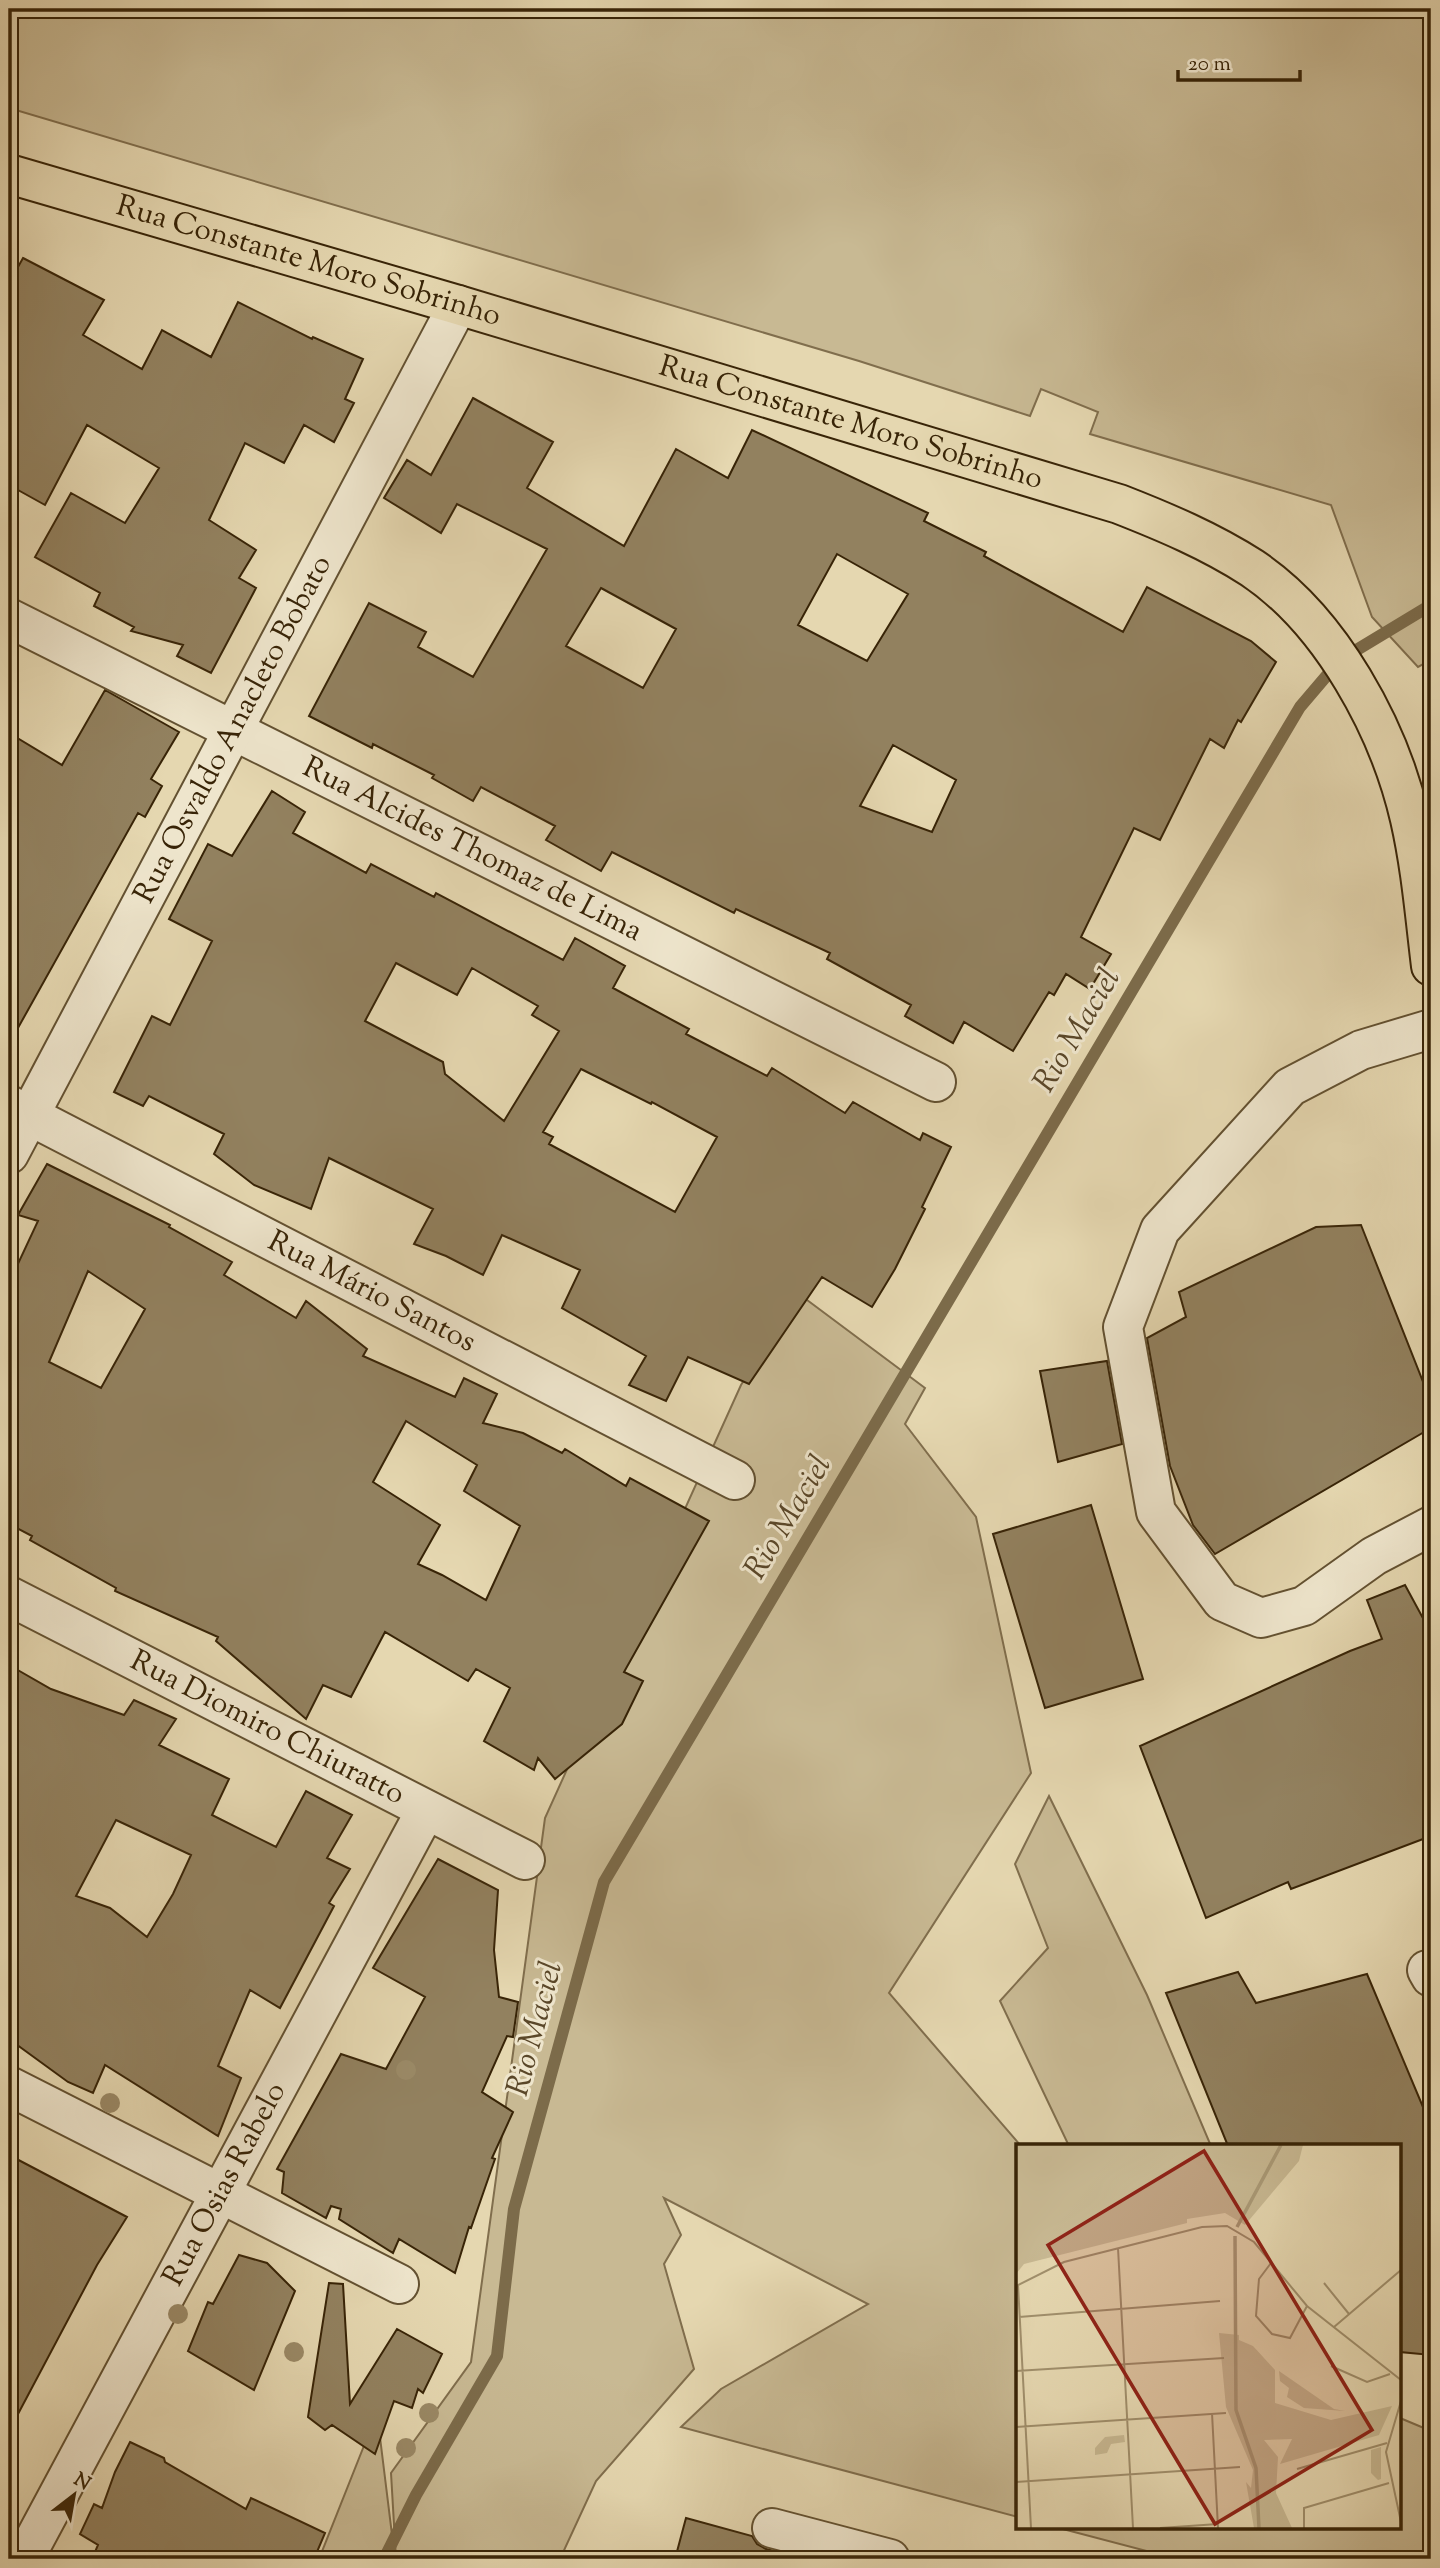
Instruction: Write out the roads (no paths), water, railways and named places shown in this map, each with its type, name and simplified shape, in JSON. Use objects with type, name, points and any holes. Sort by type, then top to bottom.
[{"type":"main road","name":"Rua Constante Moro Sobrinho","points":[[9,174],[458,304],[1119,504],[1215,545],[1292,599],[1340,660],[1359,691],[1396,769],[1410,818],[1431,966]]},
{"type":"street","name":"Rua Osvaldo Anacleto Bobato","points":[[9,1154],[19,1110],[233,731],[458,304]]},
{"type":"street","name":"Rua Alcides Thomaz de Lima","points":[[9,618],[936,1082]]},
{"type":"street","points":[[1431,1029],[1361,1050],[1290,1087],[1160,1230],[1123,1327],[1156,1512],[1222,1601],[1261,1618],[1304,1606],[1374,1556],[1431,1526]]},
{"type":"street","name":"Rua Mário Santos","points":[[19,1110],[734,1480]]},
{"type":"street","name":"Rua Diomiro Chiuratto","points":[[9,1596],[525,1860]]},
{"type":"street","name":"Rua Osias Rabelo","points":[[24,2559],[426,1810]]},
{"type":"street","points":[[9,2086],[399,2284]]},
{"type":"street","points":[[772,2528],[890,2559]]},
{"type":"waterway","name":"Rio Maciel","points":[[384,2559],[416,2495],[497,2356],[514,2209],[604,1882],[1300,707],[1340,660],[1431,605]]}]
